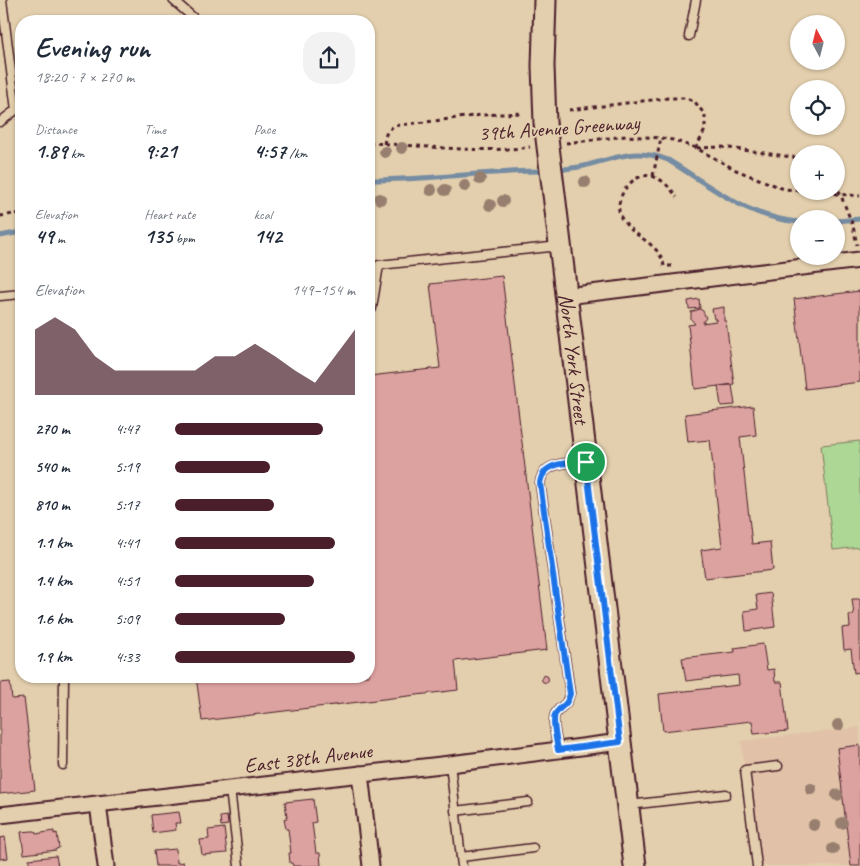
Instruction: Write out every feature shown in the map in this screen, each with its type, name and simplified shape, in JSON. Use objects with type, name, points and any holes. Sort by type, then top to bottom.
[{"type":"main road","name":"North York Street","points":[[545,0],[543,66],[545,122],[635,866]]},
{"type":"street","points":[[566,296],[860,260]]},
{"type":"street","name":"East 38th Avenue","points":[[0,815],[450,764],[620,742]]},
{"type":"street","points":[[360,774],[371,866]]},
{"type":"street","points":[[98,804],[106,866]]},
{"type":"lane","points":[[2,0],[15,102]]},
{"type":"lane","points":[[173,0],[190,15]]},
{"type":"lane","points":[[688,36],[696,0]]},
{"type":"lane","points":[[0,122],[15,111]]},
{"type":"lane","points":[[375,292],[380,265],[560,246]]},
{"type":"lane","points":[[0,296],[15,295]]},
{"type":"lane","points":[[558,750],[554,718],[556,712],[567,704],[570,694],[540,483],[541,476],[551,466],[586,462]]},
{"type":"lane","points":[[63,766],[64,683]]},
{"type":"lane","points":[[450,764],[462,866]]},
{"type":"lane","points":[[757,866],[746,770],[778,766]]},
{"type":"lane","points":[[230,789],[239,866]]},
{"type":"lane","points":[[627,805],[726,794]]},
{"type":"lane","points":[[455,811],[528,802]]},
{"type":"lane","points":[[461,857],[533,848]]},
{"type":"path","points":[[569,110],[668,98],[686,98],[695,102],[705,115],[704,130],[696,148],[722,147],[790,157]]},
{"type":"path","points":[[384,144],[386,134],[393,126],[481,115],[523,113]]},
{"type":"path","name":"39th Avenue Greenway","points":[[566,143],[626,136],[673,140],[696,148],[736,170],[790,190]]},
{"type":"path","points":[[653,174],[661,138]]},
{"type":"path","name":"39th Avenue Greenway","points":[[375,143],[474,150],[507,150],[536,147]]},
{"type":"path","points":[[673,266],[664,266],[659,252],[628,226],[620,214],[619,202],[621,196],[639,177],[653,174],[666,184],[677,198]]},
{"type":"path","name":"39th Avenue Greenway","points":[[845,195],[860,196]]},
{"type":"path","points":[[842,200],[853,226],[857,245]]},
{"type":"path","points":[[0,216],[15,214]]},
{"type":"shaded area","points":[[860,727],[860,866],[757,866],[741,741]]},
{"type":"green space","points":[[860,441],[860,547],[833,550],[821,445]]},
{"type":"building","points":[[502,276],[547,650],[455,661],[458,690],[202,721],[197,683],[375,683],[375,375],[440,368],[430,284]]},
{"type":"building","points":[[860,291],[860,382],[805,389],[794,299]]},
{"type":"building","points":[[699,299],[700,308],[689,309],[688,301]]},
{"type":"building","points":[[724,307],[724,321],[726,321],[734,384],[695,389],[688,325],[695,324],[691,319],[691,312],[700,309],[703,311],[706,318],[702,323],[716,321],[712,309]]},
{"type":"building","points":[[732,385],[735,405],[721,406],[718,386]]},
{"type":"building","points":[[753,406],[756,435],[740,437],[752,544],[770,542],[773,570],[705,578],[701,550],[722,547],[710,440],[688,442],[685,414]]},
{"type":"building","points":[[771,593],[775,627],[746,631],[744,611],[758,609],[756,595]]},
{"type":"building","points":[[852,599],[860,599],[860,672],[854,673],[851,649],[844,650],[842,628],[850,627],[849,615],[854,615]]},
{"type":"building","points":[[763,644],[767,670],[774,669],[775,682],[782,682],[788,731],[754,734],[752,721],[663,731],[659,694],[739,685],[738,675],[686,681],[682,658],[735,652],[734,648]]},
{"type":"building","points":[[545,675],[549,679],[545,683],[541,679]]},
{"type":"building","points":[[10,682],[12,699],[24,698],[35,790],[0,794],[0,683]]},
{"type":"building","points":[[860,745],[860,866],[851,866],[837,748]]},
{"type":"building","points":[[313,799],[316,822],[312,823],[316,853],[320,853],[321,866],[293,866],[290,863],[289,853],[291,853],[288,829],[286,829],[284,819],[287,818],[285,802]]},
{"type":"building","points":[[179,812],[181,823],[175,823],[176,830],[153,833],[151,815]]},
{"type":"building","points":[[227,816],[228,825],[221,826],[220,817]]},
{"type":"building","points":[[224,828],[227,853],[202,855],[200,840],[209,839],[208,830]]},
{"type":"building","points":[[35,831],[36,834],[54,831],[54,834],[57,833],[59,848],[24,854],[21,832]]},
{"type":"building","points":[[5,837],[8,858],[0,859],[0,838]]},
{"type":"building","points":[[176,849],[177,863],[183,862],[184,866],[156,866],[154,851]]},
{"type":"building","points":[[56,856],[58,866],[30,866],[29,859]]},
{"type":"waterway","points":[[556,170],[584,166],[626,155],[645,154],[656,156],[668,160],[746,207],[763,214],[790,221]]},
{"type":"waterway","points":[[375,180],[545,171]]},
{"type":"waterway","points":[[845,220],[860,219]]},
{"type":"waterway","points":[[0,236],[15,233]]},
{"type":"route","points":[[586,462],[620,742],[558,750],[554,718],[556,712],[567,704],[570,694],[540,483],[541,476],[551,466],[586,462]]}]
